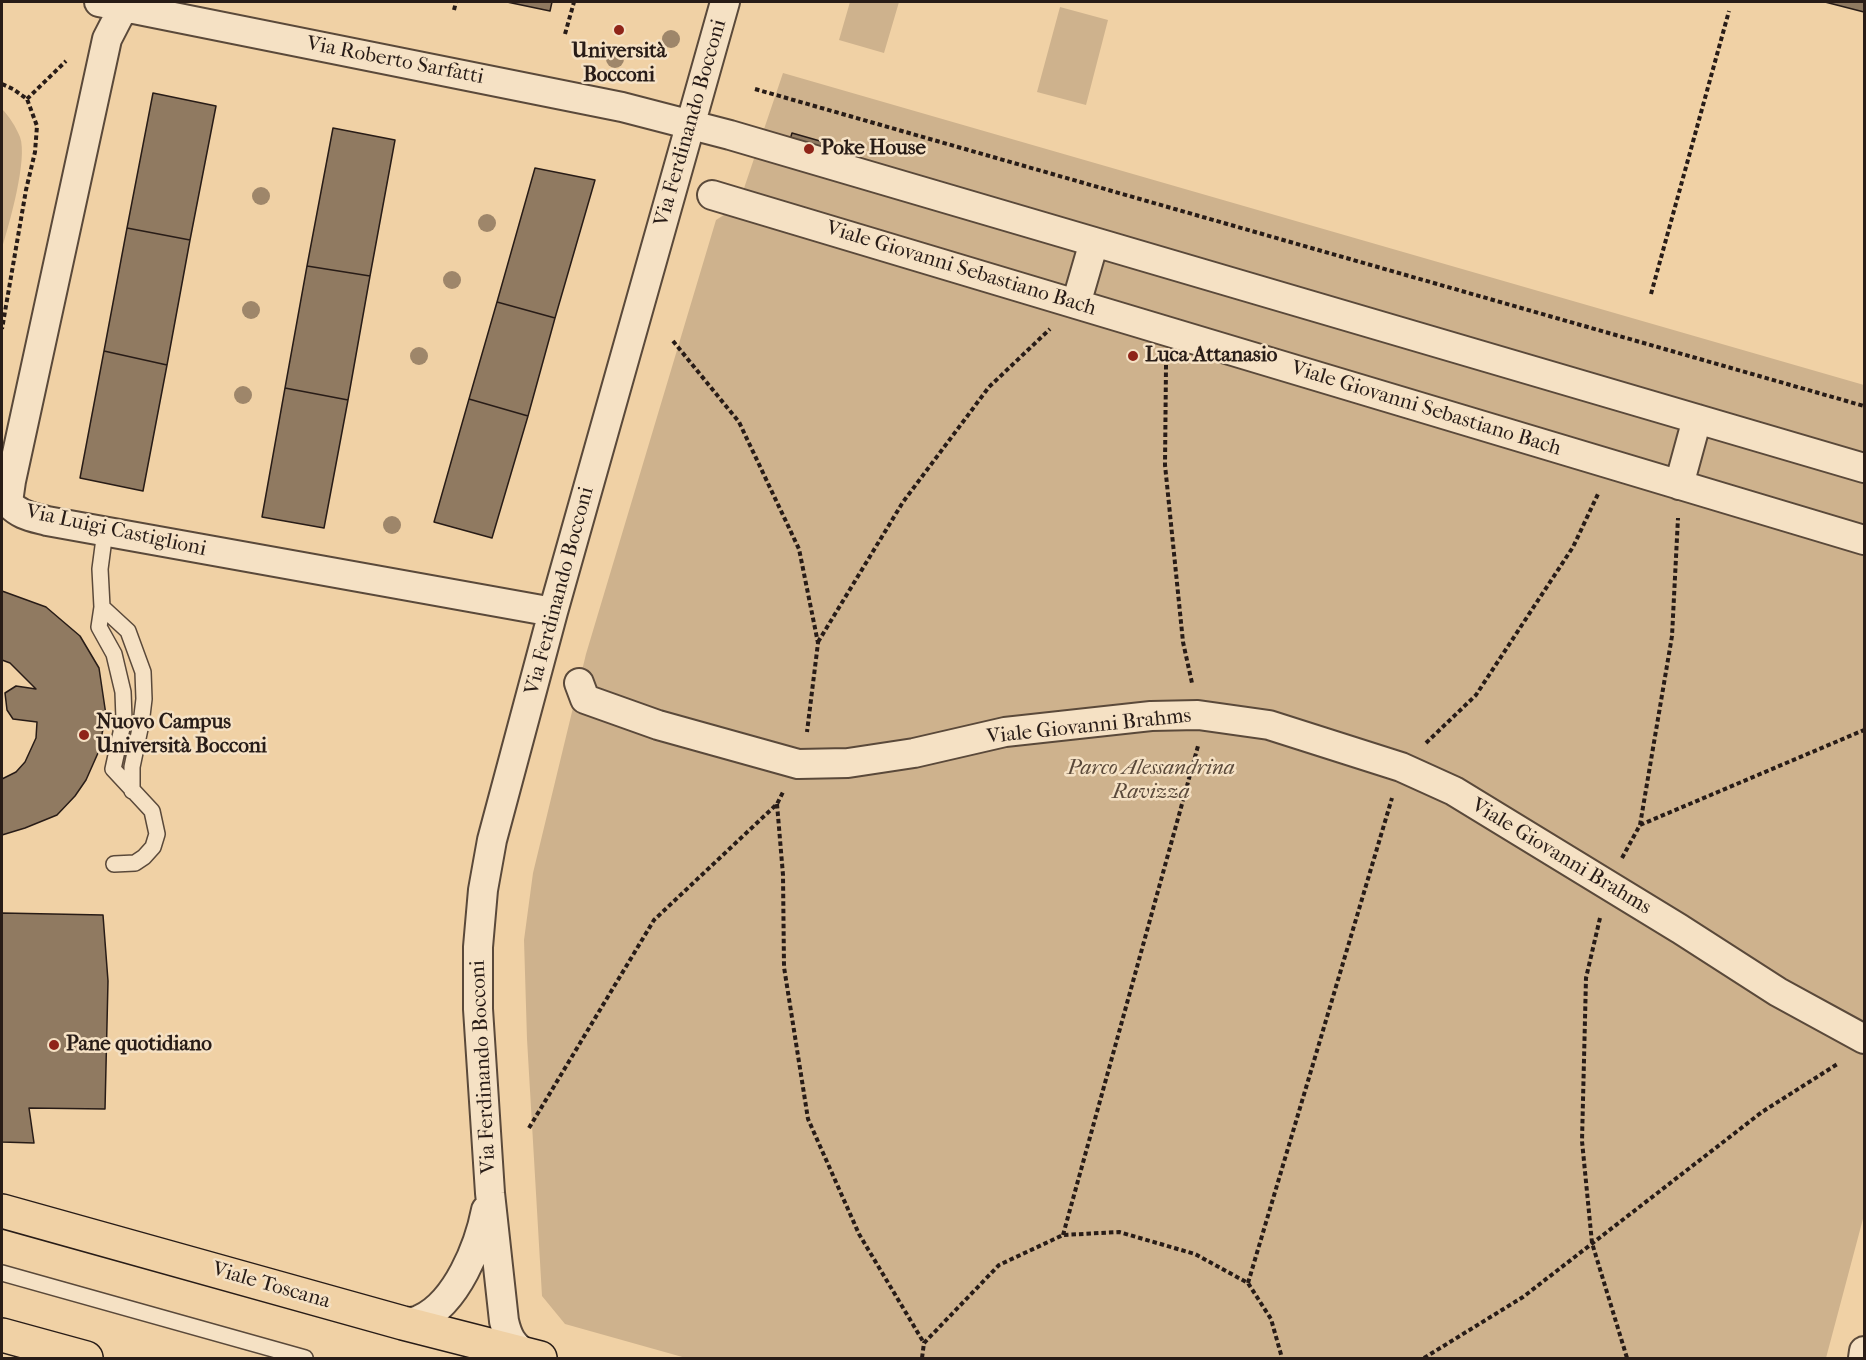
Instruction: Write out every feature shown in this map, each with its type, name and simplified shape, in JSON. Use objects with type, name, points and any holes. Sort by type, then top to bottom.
[{"type":"main road","name":"Viale Toscana","points":[[2,1211],[533,1357]]},
{"type":"main road","points":[[2,1335],[86,1359]]},
{"type":"street","name":"Via Ferdinando Bocconi","points":[[533,1357],[513,1345],[507,1335],[490,1193],[478,1009],[478,947],[483,890],[492,840],[553,612],[725,2]]},
{"type":"street","name":"Via Roberto Sarfatti","points":[[112,4],[622,107],[690,124]]},
{"type":"street","name":"Via Luigi Castiglioni","points":[[112,4],[107,39],[8,502],[13,508],[27,516],[553,612]]},
{"type":"street","points":[[690,124],[1864,468]]},
{"type":"street","name":"Viale Giovanni Sebastiano Bach","points":[[712,195],[1864,540]]},
{"type":"street","points":[[1076,304],[1094,242]]},
{"type":"street","points":[[1679,485],[1697,419]]},
{"type":"street","name":"Viale Giovanni Brahms","points":[[579,683],[585,699],[658,725],[798,764],[848,763],[914,753],[1005,732],[1151,716],[1198,714],[1269,725],[1401,767],[1464,797],[1680,929],[1778,992],[1855,1049]]},
{"type":"street","name":"Via Ferdinando Bocconi","points":[[403,1323],[420,1320],[435,1311],[462,1276],[482,1232],[490,1193]]},
{"type":"street","points":[[1863,1359],[1864,1351]]},
{"type":"lane","points":[[105,531],[100,569],[102,607],[99,627],[114,654],[123,692],[124,719],[113,769],[152,811],[157,834],[153,847],[144,857],[135,863],[114,864]]},
{"type":"lane","points":[[102,607],[128,631],[143,672],[144,699],[132,766],[132,791]]},
{"type":"lane","points":[[2,1273],[305,1359]]},
{"type":"path","points":[[454,10],[456,2]]},
{"type":"path","points":[[565,34],[574,2]]},
{"type":"path","points":[[1651,294],[1729,11]]},
{"type":"path","points":[[27,99],[66,61]]},
{"type":"path","points":[[2,84],[13,88],[27,99],[37,126],[35,152],[26,190],[2,329]]},
{"type":"path","points":[[755,89],[1864,406]]},
{"type":"path","points":[[2,282],[10,284]]},
{"type":"path","points":[[818,643],[903,502],[989,387],[1076,304]]},
{"type":"path","points":[[1063,1234],[1198,745],[1198,714],[1183,642],[1165,465],[1167,331]]},
{"type":"path","points":[[1248,1283],[1401,767],[1476,695],[1573,548],[1611,465]]},
{"type":"path","points":[[1640,825],[1864,730]]},
{"type":"path","points":[[777,804],[783,875],[784,967],[808,1119],[859,1234],[924,1343]]},
{"type":"path","points":[[1424,1359],[1523,1297],[1762,1112],[1855,1049]]},
{"type":"path","points":[[922,1359],[924,1343],[999,1265],[1063,1234],[1119,1232],[1195,1254],[1248,1283],[1270,1319],[1282,1359]]},
{"type":"green space","points":[[850,2],[899,2],[884,53],[839,40]]},
{"type":"green space","points":[[1060,7],[1108,20],[1086,105],[1037,92]]},
{"type":"green space","name":"Parco Alessandrina Ravizza","points":[[783,73],[1864,385],[1864,1215],[1826,1358],[686,1358],[565,1324],[542,1296],[527,1039],[524,940],[533,873],[586,654],[716,220],[738,206]]},
{"type":"green space","points":[[2,109],[10,118],[20,137],[22,160],[17,192],[2,248]]},
{"type":"building","points":[[507,2],[552,2],[550,11]]},
{"type":"building","points":[[1825,2],[1864,2],[1864,12]]},
{"type":"building","points":[[153,93],[216,106],[190,240],[127,228]]},
{"type":"building","points":[[333,128],[395,140],[370,276],[307,266]]},
{"type":"building","points":[[792,133],[834,145],[829,162],[787,150]]},
{"type":"building","points":[[535,168],[595,180],[555,318],[497,302]]},
{"type":"building","points":[[127,228],[190,240],[167,365],[104,351]]},
{"type":"building","points":[[307,266],[370,276],[348,400],[285,388]]},
{"type":"building","points":[[497,302],[555,318],[528,416],[469,399]]},
{"type":"building","points":[[104,351],[167,365],[143,491],[80,478]]},
{"type":"building","points":[[285,388],[348,400],[324,528],[262,517]]},
{"type":"building","points":[[469,399],[528,416],[492,538],[434,522]]},
{"type":"building","points":[[2,591],[46,607],[80,636],[99,668],[106,715],[98,753],[86,780],[75,796],[57,815],[2,835],[2,779],[16,772],[25,762],[36,738],[37,722],[13,719],[7,710],[5,693],[16,686],[36,689],[10,663],[2,660]]},
{"type":"building","name":"Pane quotidiano","points":[[2,913],[103,915],[108,981],[105,1109],[29,1108],[34,1143],[2,1142]]},
{"type":"place","name":"Università Bocconi","points":[[619,30]]},
{"type":"place","name":"Poke House","points":[[809,149]]},
{"type":"place","name":"Luca Attanasio","points":[[1133,356]]},
{"type":"place","name":"Nuovo Campus Università Bocconi","points":[[84,735]]},
{"type":"place","name":"Pane quotidiano","points":[[54,1045]]}]
